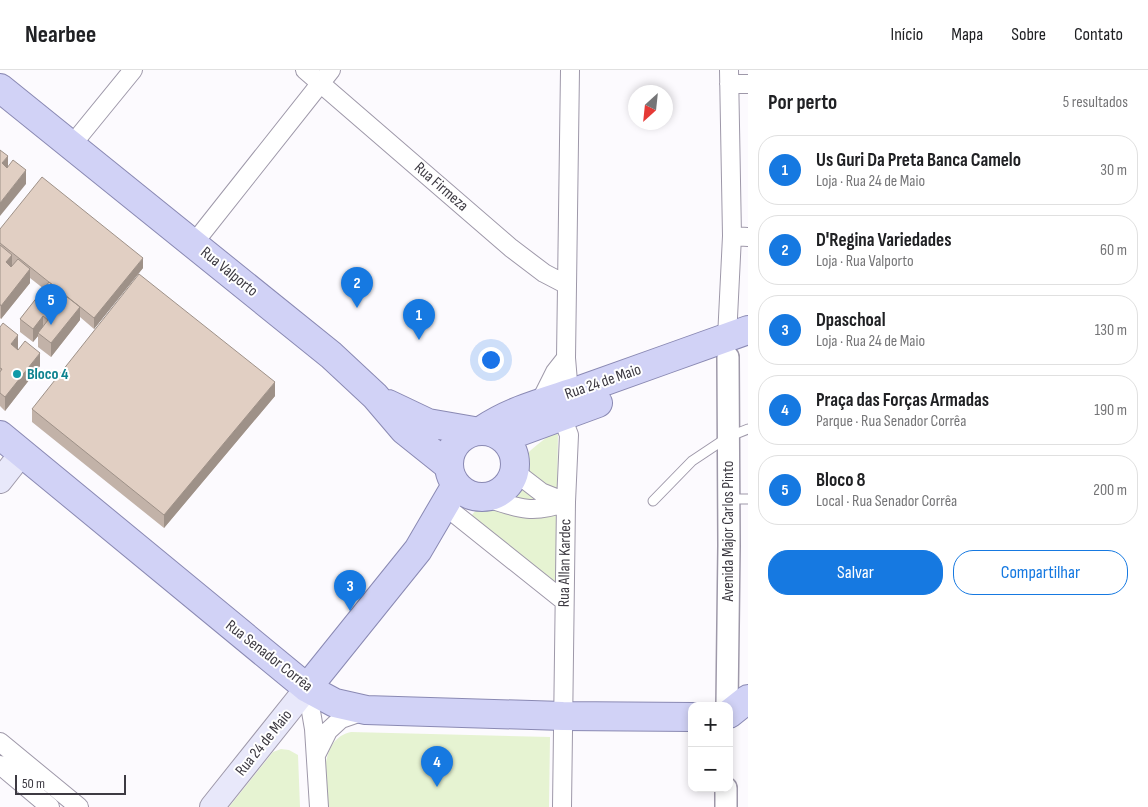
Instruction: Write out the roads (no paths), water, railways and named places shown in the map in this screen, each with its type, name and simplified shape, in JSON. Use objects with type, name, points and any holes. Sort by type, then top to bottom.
[{"type":"main road","name":"Rua Valporto","points":[[0,88],[331,355],[375,396],[450,486]]},
{"type":"main road","name":"Rua 24 de Maio","points":[[547,411],[569,394],[738,343]]},
{"type":"main road","name":"Rua 24 de Maio","points":[[212,807],[418,550],[450,486],[450,455],[454,446],[466,434],[496,432],[506,415],[547,411],[738,343]]},
{"type":"main road","points":[[375,396],[428,423],[496,432],[547,411]]},
{"type":"main road","points":[[450,486],[474,496],[484,497],[494,495],[503,490],[510,482],[515,472],[514,452],[496,432]]},
{"type":"main road","name":"Rua Senador Corrêa","points":[[0,435],[307,688],[334,703],[366,710],[563,716],[688,717]]},
{"type":"main road","points":[[0,481],[22,453]]},
{"type":"main road","points":[[733,712],[748,699]]},
{"type":"main road","points":[[733,716],[748,716]]},
{"type":"street","points":[[71,146],[133,70]]},
{"type":"street","name":"Rua Firmeza","points":[[305,70],[326,76],[511,248],[544,273],[567,285]]},
{"type":"street","points":[[569,394],[566,358],[570,70]]},
{"type":"street","points":[[194,243],[326,76]]},
{"type":"street","name":"Avenida Major Carlos Pinto","points":[[727,702],[729,546],[739,499],[738,343],[741,236],[736,80]]},
{"type":"street","points":[[547,411],[555,372],[566,358]]},
{"type":"street","name":"Rua Allan Kardec","points":[[547,411],[564,422],[569,434],[564,601],[562,807]]},
{"type":"street","points":[[515,472],[541,492],[566,502]]},
{"type":"street","points":[[450,486],[564,601]]},
{"type":"street","points":[[484,497],[520,508],[537,510],[566,502]]},
{"type":"street","points":[[307,688],[314,729],[319,807]]},
{"type":"street","points":[[316,755],[328,731],[340,719],[366,710]]},
{"type":"street","points":[[50,807],[1,766],[6,747],[79,807]]},
{"type":"street","points":[[726,792],[726,807]]},
{"type":"lane","points":[[653,501],[692,461],[739,433]]},
{"type":"place","name":"D'Regina Variedades","points":[[357,308]]},
{"type":"place","name":"Bloco 8","points":[[51,325]]},
{"type":"place","name":"Us Guri Da Preta Banca Camelo","points":[[419,340]]},
{"type":"place","name":"Bloco 4","points":[[17,374]]},
{"type":"place","name":"Dpaschoal","points":[[350,611]]},
{"type":"place","name":"Praça das Forças Armadas","points":[[437,787]]}]
